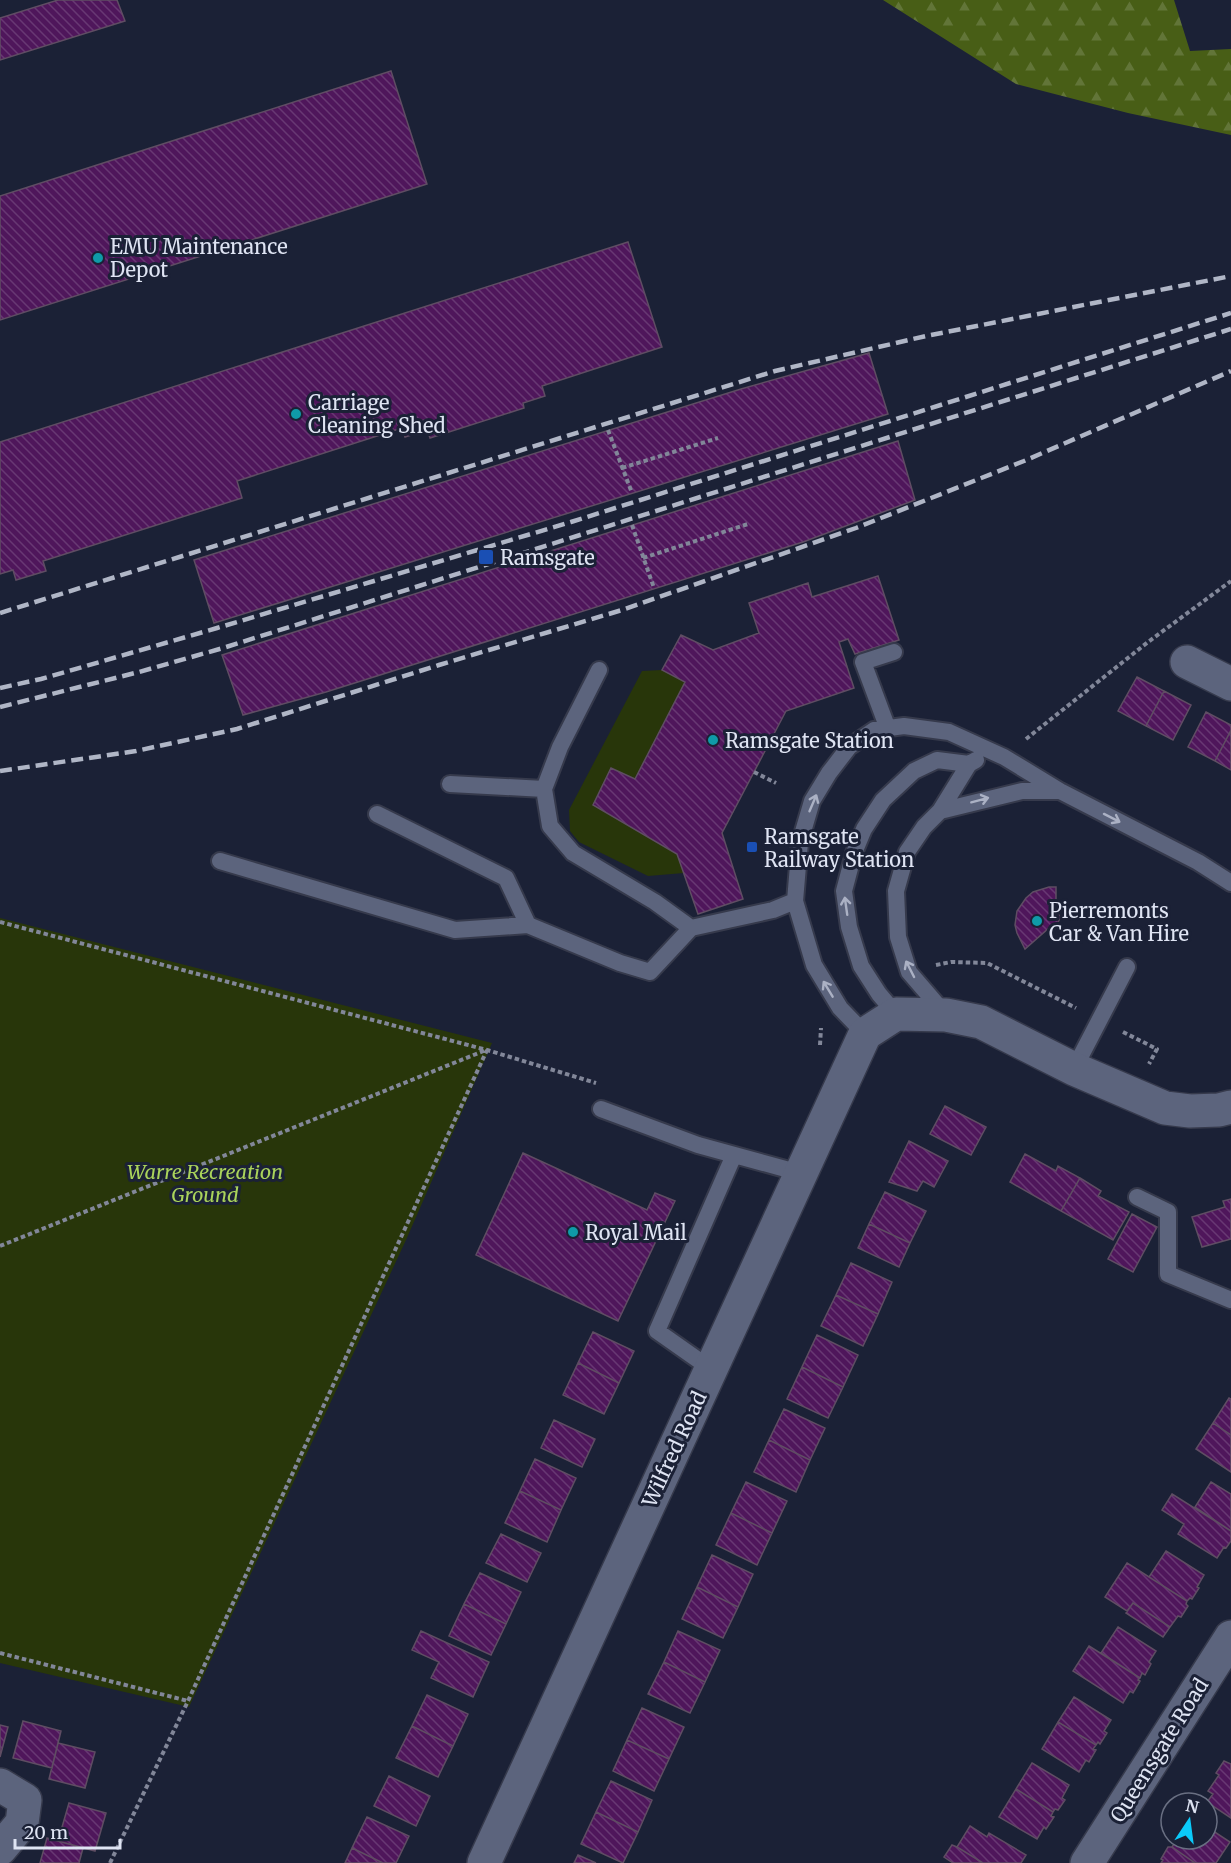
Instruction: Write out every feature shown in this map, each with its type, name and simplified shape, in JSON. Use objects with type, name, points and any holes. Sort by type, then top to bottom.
[{"type":"street","points":[[1187,662],[1231,684]]},
{"type":"street","points":[[865,1034],[896,1014],[946,1014],[981,1022],[1074,1069],[1165,1108],[1190,1111],[1219,1110],[1231,1107]]},
{"type":"street","name":"Wilfred Road","points":[[484,1863],[865,1034]]},
{"type":"street","name":"Queensgate Road","points":[[1087,1863],[1231,1638]]},
{"type":"street","points":[[0,1785],[25,1800],[22,1822],[0,1849]]},
{"type":"lane","points":[[888,729],[863,662],[894,652]]},
{"type":"lane","points":[[599,670],[560,747],[544,789],[550,826],[573,853],[655,902],[691,928]]},
{"type":"lane","points":[[865,1034],[840,1008],[814,965],[795,901],[800,842],[812,801],[829,773],[849,747],[874,730],[904,726],[949,732],[996,753],[1060,791],[1198,862],[1231,883]]},
{"type":"lane","points":[[896,1014],[879,994],[861,966],[849,927],[844,891],[854,853],[864,829],[883,800],[914,771],[937,760],[969,764],[996,753]]},
{"type":"lane","points":[[946,1014],[909,972],[898,937],[896,891],[907,852],[924,826],[940,811],[969,764]]},
{"type":"lane","points":[[450,784],[544,789]]},
{"type":"lane","points":[[940,811],[1022,791],[1060,791]]},
{"type":"lane","points":[[377,814],[506,878],[528,925]]},
{"type":"lane","points":[[220,861],[455,930],[528,925],[620,963],[650,972],[691,928],[773,910],[795,901]]},
{"type":"lane","points":[[1074,1069],[1127,967]]},
{"type":"lane","points":[[601,1109],[698,1145],[800,1173]]},
{"type":"lane","points":[[711,1369],[657,1331],[734,1155]]},
{"type":"lane","points":[[1137,1197],[1168,1212],[1168,1274],[1231,1300]]},
{"type":"path","points":[[609,430],[632,493]]},
{"type":"path","points":[[622,468],[718,438]]},
{"type":"path","points":[[643,558],[748,524]]},
{"type":"path","points":[[632,525],[654,588]]},
{"type":"path","points":[[996,753],[1231,581]]},
{"type":"path","points":[[754,772],[776,783]]},
{"type":"path","points":[[0,922],[486,1050]]},
{"type":"path","points":[[0,1246],[486,1050]]},
{"type":"path","points":[[110,1863],[188,1701],[486,1050]]},
{"type":"path","points":[[0,1653],[188,1701]]},
{"type":"green space","points":[[883,0],[1174,0],[1190,51],[1231,49],[1231,135],[1128,113],[1016,84]]},
{"type":"green space","points":[[662,670],[685,682],[635,779],[611,768],[593,805],[677,854],[684,873],[648,876],[579,842],[570,831],[569,810],[642,671]]},
{"type":"green space","name":"Warre Recreation Ground","points":[[0,918],[492,1043],[406,1240],[189,1707],[0,1663]]},
{"type":"building","points":[[58,0],[117,0],[125,21],[0,60],[0,18]]},
{"type":"building","name":"EMU Maintenance Depot","points":[[391,71],[427,184],[0,320],[0,196]]},
{"type":"building","name":"Carriage Cleaning Shed","points":[[628,242],[662,347],[542,386],[545,396],[523,403],[524,408],[430,438],[424,420],[418,422],[421,432],[405,437],[402,428],[237,481],[242,498],[43,561],[46,571],[16,580],[13,570],[0,574],[0,442]]},
{"type":"building","points":[[869,353],[888,414],[214,623],[194,560],[741,389]]},
{"type":"building","points":[[898,441],[915,500],[803,542],[326,692],[243,715],[222,655]]},
{"type":"building","name":"Ramsgate Station","points":[[878,576],[899,640],[855,654],[848,639],[839,642],[854,688],[786,711],[722,833],[743,899],[698,914],[677,854],[593,805],[611,768],[635,779],[685,682],[662,670],[681,635],[713,650],[759,633],[749,603],[808,583],[812,597]]},
{"type":"building","points":[[1137,677],[1164,691],[1146,726],[1118,711]]},
{"type":"building","points":[[1164,691],[1191,705],[1173,740],[1146,726]]},
{"type":"building","points":[[1206,712],[1231,725],[1231,730],[1215,761],[1188,747]]},
{"type":"building","points":[[1231,730],[1231,770],[1215,761]]},
{"type":"building","name":"Pierremonts Car & Van Hire","points":[[1056,887],[1056,914],[1061,916],[1054,931],[1049,928],[1025,949],[1015,925],[1017,911],[1033,892]]},
{"type":"building","points":[[945,1106],[986,1127],[971,1155],[930,1134]]},
{"type":"building","points":[[909,1141],[948,1161],[934,1187],[923,1181],[917,1191],[889,1182]]},
{"type":"building","name":"Royal Mail","points":[[523,1153],[647,1210],[655,1193],[675,1201],[618,1321],[476,1255]]},
{"type":"building","points":[[1025,1154],[1056,1171],[1058,1166],[1080,1178],[1061,1211],[1010,1182]]},
{"type":"building","points":[[1080,1178],[1101,1191],[1098,1196],[1129,1212],[1113,1240],[1061,1211]]},
{"type":"building","points":[[885,1192],[926,1211],[910,1243],[869,1224]]},
{"type":"building","points":[[1231,1199],[1231,1239],[1202,1247],[1192,1217],[1225,1207],[1223,1201]]},
{"type":"building","points":[[1132,1214],[1157,1227],[1133,1272],[1108,1259]]},
{"type":"building","points":[[869,1224],[910,1243],[899,1267],[858,1248]]},
{"type":"building","points":[[851,1263],[892,1282],[878,1314],[836,1295]]},
{"type":"building","points":[[836,1295],[878,1314],[863,1346],[821,1326]]},
{"type":"building","points":[[593,1332],[634,1351],[619,1383],[578,1363]]},
{"type":"building","points":[[817,1335],[858,1355],[843,1387],[802,1367]]},
{"type":"building","points":[[578,1363],[619,1383],[604,1414],[563,1395]]},
{"type":"building","points":[[802,1367],[843,1387],[828,1418],[787,1399]]},
{"type":"building","points":[[1229,1398],[1231,1399],[1231,1435],[1213,1423]]},
{"type":"building","points":[[784,1409],[825,1428],[810,1460],[769,1440]]},
{"type":"building","points":[[554,1420],[595,1439],[582,1467],[541,1448]]},
{"type":"building","points":[[1213,1423],[1231,1435],[1231,1472],[1196,1449]]},
{"type":"building","points":[[769,1440],[810,1460],[796,1492],[754,1472]]},
{"type":"building","points":[[535,1459],[576,1478],[561,1510],[520,1491]]},
{"type":"building","points":[[746,1482],[787,1501],[772,1533],[731,1513]]},
{"type":"building","points":[[1211,1482],[1231,1494],[1231,1531],[1195,1507]]},
{"type":"building","points":[[520,1491],[561,1510],[547,1542],[505,1523]]},
{"type":"building","points":[[1172,1494],[1231,1531],[1231,1541],[1217,1558],[1178,1534],[1184,1524],[1162,1510]]},
{"type":"building","points":[[731,1513],[772,1533],[757,1565],[716,1545]]},
{"type":"building","points":[[501,1534],[541,1553],[527,1582],[486,1563]]},
{"type":"building","points":[[1166,1551],[1204,1575],[1192,1599],[1187,1601],[1149,1577]]},
{"type":"building","points":[[712,1555],[753,1574],[738,1607],[697,1587]]},
{"type":"building","points":[[1127,1563],[1187,1601],[1188,1606],[1181,1617],[1178,1616],[1170,1627],[1133,1603],[1127,1611],[1105,1597]]},
{"type":"building","points":[[480,1573],[521,1592],[506,1624],[464,1604]]},
{"type":"building","points":[[697,1587],[738,1607],[723,1638],[682,1619]]},
{"type":"building","points":[[1133,1603],[1170,1627],[1163,1637],[1126,1613]]},
{"type":"building","points":[[464,1604],[506,1624],[491,1655],[449,1636]]},
{"type":"building","points":[[1118,1627],[1156,1651],[1145,1675],[1142,1673],[1140,1678],[1101,1653]]},
{"type":"building","points":[[421,1631],[489,1662],[473,1697],[431,1678],[439,1662],[412,1650]]},
{"type":"building","points":[[678,1631],[720,1650],[705,1682],[664,1662]]},
{"type":"building","points":[[1089,1646],[1140,1678],[1133,1693],[1130,1691],[1123,1703],[1073,1671]]},
{"type":"building","points":[[664,1662],[705,1682],[690,1713],[648,1694]]},
{"type":"building","points":[[427,1695],[468,1714],[453,1746],[412,1726]]},
{"type":"building","points":[[1074,1697],[1111,1720],[1100,1744],[1098,1742],[1096,1745],[1058,1722]]},
{"type":"building","points":[[642,1708],[684,1727],[669,1759],[627,1740]]},
{"type":"building","points":[[23,1721],[61,1731],[52,1768],[13,1758]]},
{"type":"building","points":[[1058,1722],[1096,1745],[1093,1749],[1096,1750],[1089,1762],[1086,1760],[1079,1772],[1042,1749]]},
{"type":"building","points":[[0,1725],[8,1727],[0,1757]]},
{"type":"building","points":[[412,1726],[453,1746],[438,1777],[396,1758]]},
{"type":"building","points":[[627,1740],[669,1759],[654,1791],[613,1771]]},
{"type":"building","points":[[58,1743],[95,1752],[85,1788],[49,1779]]},
{"type":"building","points":[[1224,1761],[1231,1764],[1231,1818],[1219,1810],[1219,1791],[1208,1791],[1219,1775],[1216,1773]]},
{"type":"building","points":[[1032,1763],[1069,1785],[1062,1798],[1065,1800],[1058,1810],[1055,1809],[1053,1812],[1016,1789]]},
{"type":"building","points":[[389,1776],[430,1796],[416,1826],[374,1806]]},
{"type":"building","points":[[611,1781],[652,1800],[638,1832],[596,1812]]},
{"type":"building","points":[[1016,1789],[1053,1812],[1051,1816],[1054,1817],[1037,1839],[999,1817]]},
{"type":"building","points":[[69,1803],[106,1813],[95,1851],[58,1841]]},
{"type":"building","points":[[596,1812],[638,1832],[623,1863],[581,1844]]},
{"type":"building","points":[[367,1817],[409,1836],[396,1863],[383,1863],[352,1848]]},
{"type":"building","points":[[970,1826],[987,1837],[989,1833],[1026,1855],[1021,1863],[983,1863],[957,1847]]},
{"type":"building","points":[[1219,1835],[1230,1842],[1216,1863],[1195,1863],[1178,1851],[1219,1851]]},
{"type":"building","points":[[47,1838],[83,1848],[79,1863],[40,1863]]},
{"type":"building","points":[[952,1845],[983,1863],[953,1863],[944,1857]]},
{"type":"building","points":[[352,1848],[383,1863],[345,1863]]},
{"type":"building","points":[[1166,1851],[1178,1851],[1195,1863],[1161,1863],[1163,1860],[1161,1859]]},
{"type":"building","points":[[578,1855],[596,1863],[574,1863]]},
{"type":"railway","points":[[0,613],[775,371],[926,336],[1231,276]]},
{"type":"railway","points":[[0,688],[41,679],[217,628],[571,522],[1231,313]]},
{"type":"railway","points":[[0,707],[223,648],[1231,329]]},
{"type":"railway","points":[[0,771],[136,751],[237,729],[622,610],[856,528],[1024,461],[1231,371]]},
{"type":"place","name":"EMU Maintenance Depot","points":[[98,258]]},
{"type":"place","name":"Carriage Cleaning Shed","points":[[296,414]]},
{"type":"place","name":"Ramsgate","points":[[486,557]]},
{"type":"place","name":"Ramsgate Station","points":[[713,740]]},
{"type":"place","name":"Ramsgate Railway Station","points":[[752,847]]},
{"type":"place","name":"Pierremonts Car & Van Hire","points":[[1037,921]]},
{"type":"place","name":"Royal Mail","points":[[573,1232]]}]
